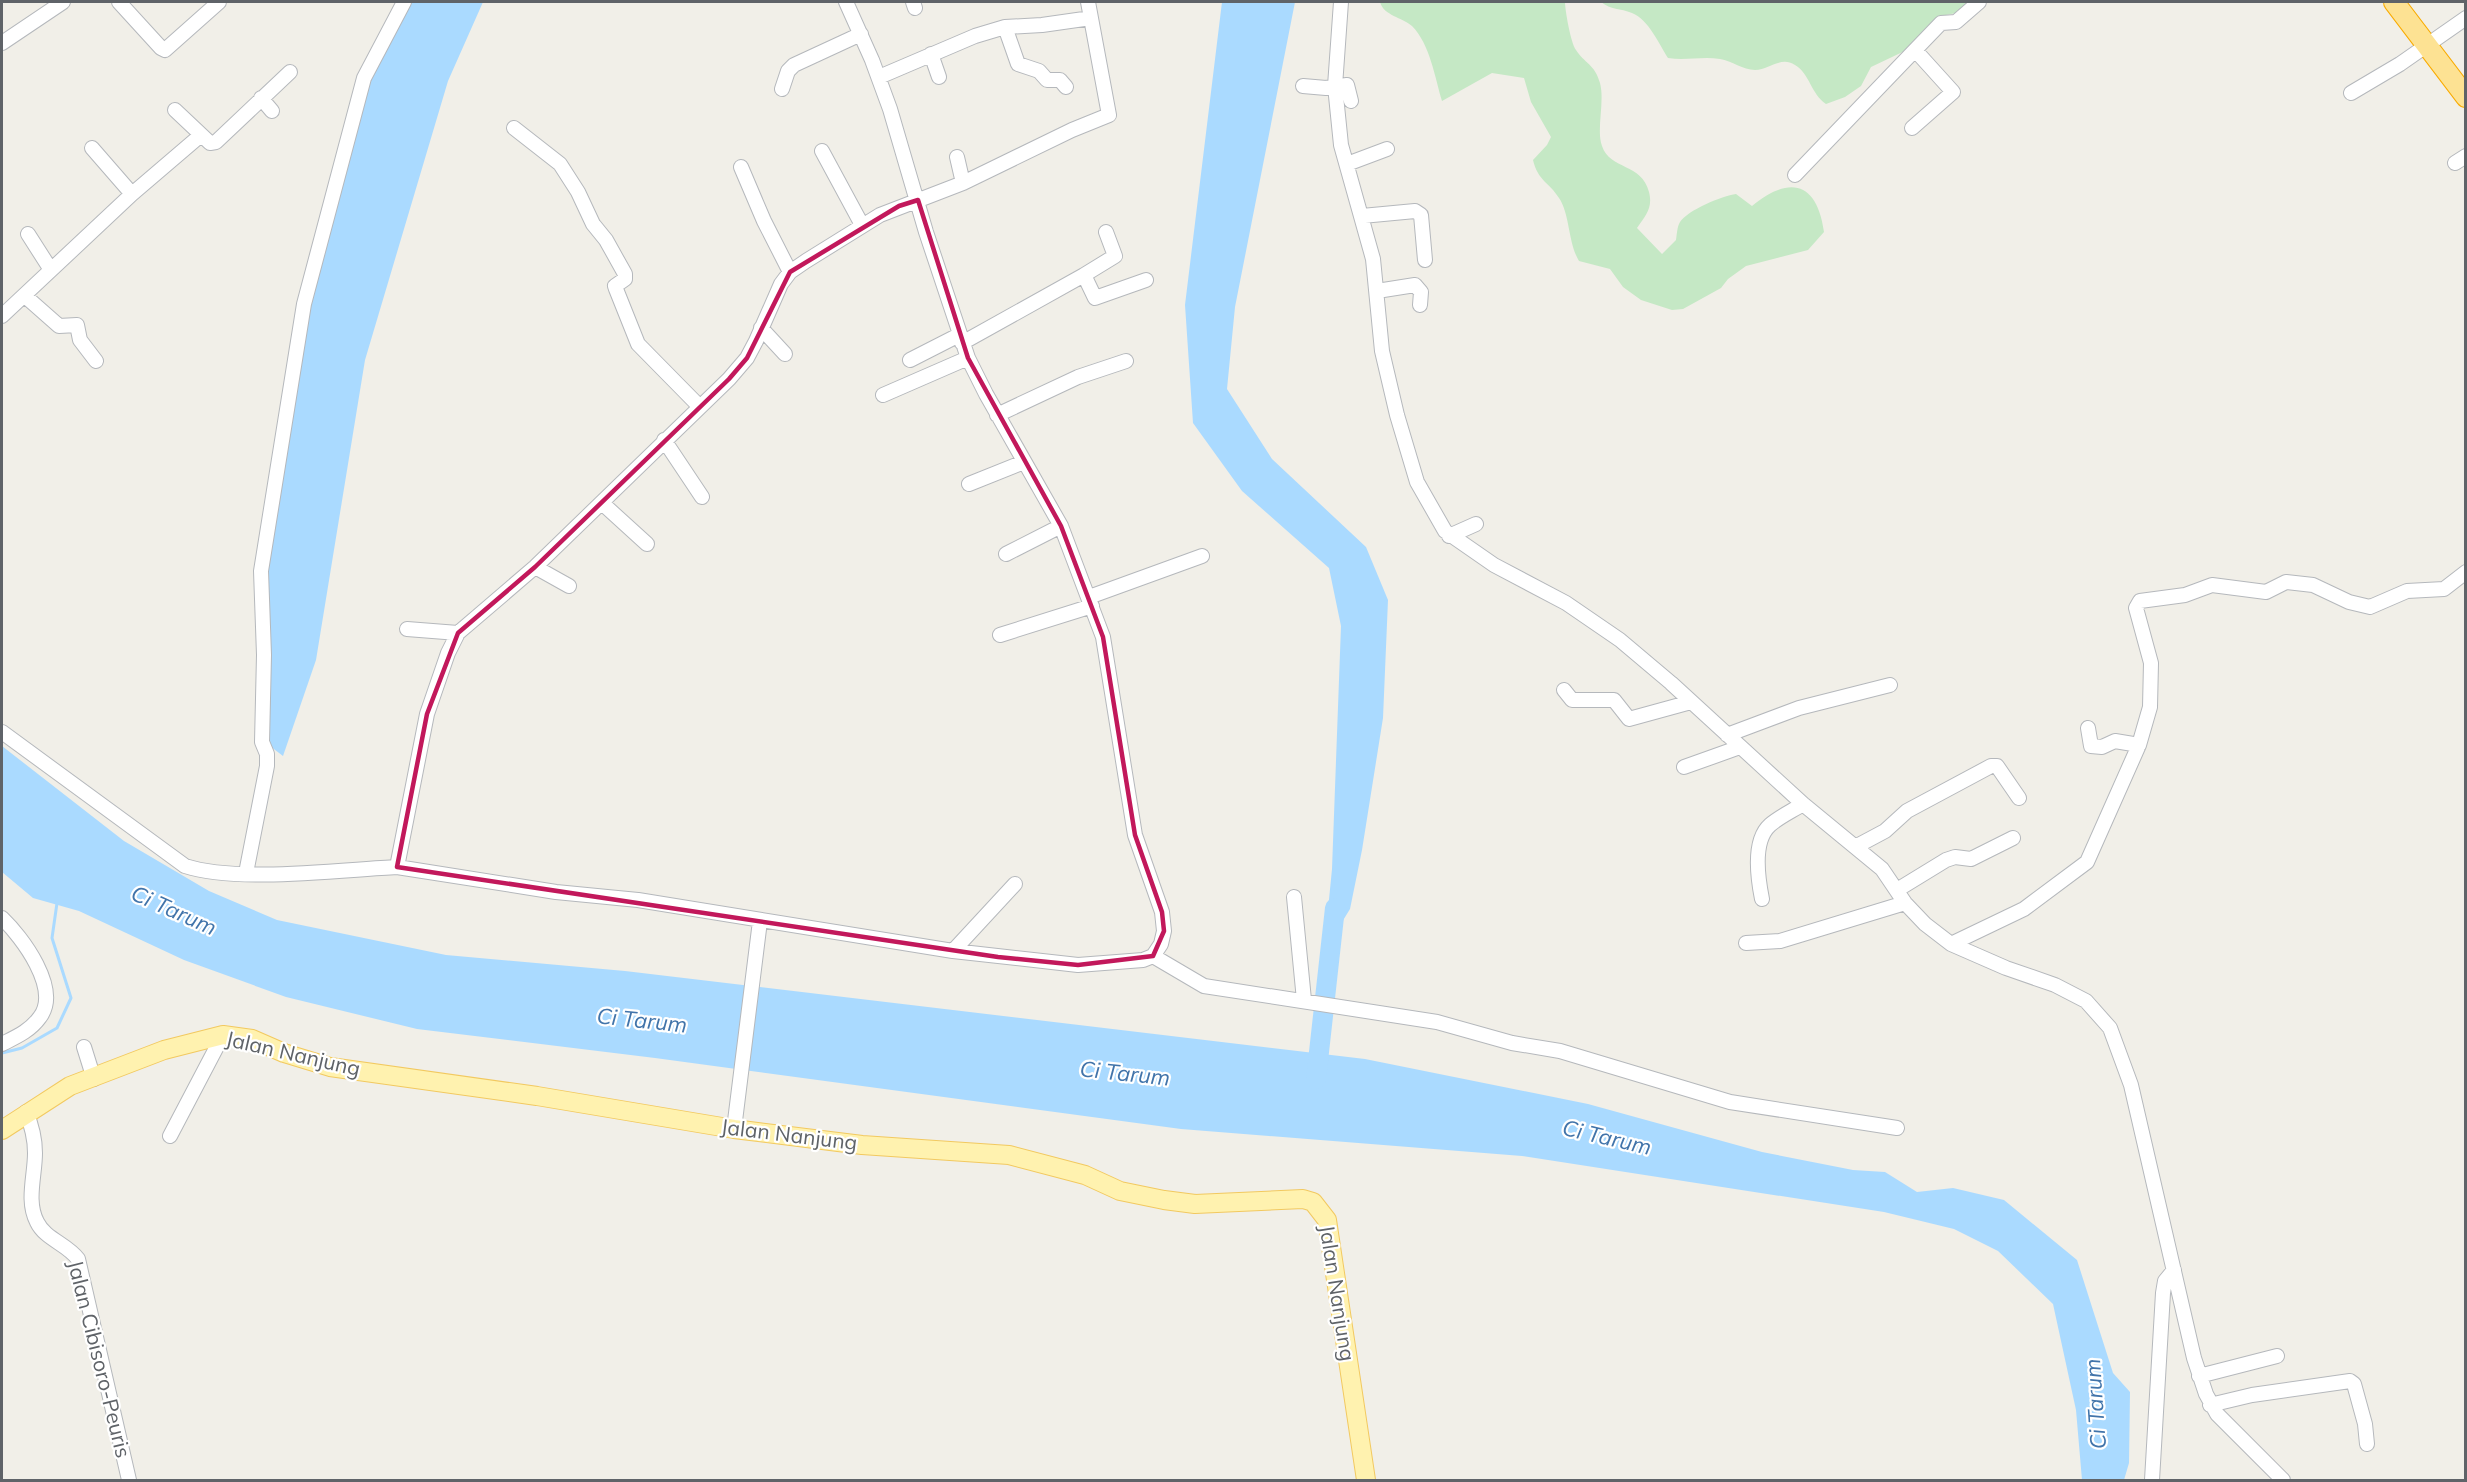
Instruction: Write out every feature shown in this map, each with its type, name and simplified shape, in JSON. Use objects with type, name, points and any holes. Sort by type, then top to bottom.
[{"type":"highway","points":[[2394,2],[2466,97]]},
{"type":"main road","name":"Jalan Nanjung","points":[[2,1130],[26,1112],[70,1086],[94,1079],[164,1050],[223,1035],[252,1040],[284,1053],[330,1066],[537,1096],[734,1129],[862,1145],[1009,1155],[1085,1175],[1120,1191],[1142,1197],[1195,1204],[1304,1199],[1313,1202],[1322,1210],[1329,1229],[1366,1480]]},
{"type":"street","points":[[2,43],[63,2]]},
{"type":"street","points":[[119,2],[165,50],[219,2]]},
{"type":"street","points":[[246,873],[267,766],[262,742],[264,655],[261,572],[301,321],[364,78],[404,2]]},
{"type":"street","points":[[2,732],[185,866],[207,871],[246,873],[397,867],[556,892],[638,900],[953,951],[1078,965],[1143,960],[1153,956],[1161,944],[1164,931],[1162,912],[1135,835],[1121,761],[1108,659],[1091,602],[1061,526],[997,415],[968,358],[879,77],[846,2]]},
{"type":"street","points":[[397,867],[427,714],[448,653],[458,633],[535,567],[747,358],[775,294],[790,272],[862,225],[963,183],[1072,130],[1110,115],[1088,2]]},
{"type":"street","points":[[1341,2],[1335,87],[1341,145],[1362,216],[1377,291],[1382,351],[1397,415],[1417,482],[1449,536],[1559,600],[1620,640],[1803,804],[1882,869],[1905,903],[1925,924],[1951,944],[2006,968],[2055,985],[2086,1001],[2110,1028],[2131,1085],[2199,1376],[2210,1405],[2283,1480]]},
{"type":"street","points":[[1795,175],[1941,23],[1956,22],[1979,2]]},
{"type":"street","points":[[879,77],[932,54],[1005,27],[1042,26],[1091,18]]},
{"type":"street","points":[[2351,93],[2428,45],[2466,18]]},
{"type":"street","points":[[1005,27],[1017,64],[1039,71],[1045,79],[1060,80],[1066,87]]},
{"type":"street","points":[[782,89],[788,71],[794,65],[861,34]]},
{"type":"street","points":[[1912,128],[1953,92],[1915,50]]},
{"type":"street","points":[[932,54],[939,77]]},
{"type":"street","points":[[175,110],[210,143],[216,142],[290,72]]},
{"type":"street","points":[[1303,86],[1347,85],[1355,100],[1336,102]]},
{"type":"street","points":[[261,98],[272,111]]},
{"type":"street","points":[[514,128],[560,164],[579,192],[593,224],[606,240],[625,274],[625,279],[615,286],[638,344],[699,406]]},
{"type":"street","points":[[2,316],[132,194],[201,135]]},
{"type":"street","points":[[92,148],[132,194]]},
{"type":"street","points":[[1347,164],[1387,149]]},
{"type":"street","points":[[822,151],[862,225]]},
{"type":"street","points":[[957,157],[963,183]]},
{"type":"street","points":[[741,167],[764,221],[790,272]]},
{"type":"street","points":[[1362,216],[1415,211],[1421,215],[1425,260]]},
{"type":"street","points":[[910,360],[961,339],[1084,275],[1115,256],[1106,232]]},
{"type":"street","points":[[28,234],[51,270]]},
{"type":"street","points":[[1084,275],[1095,298],[1146,280]]},
{"type":"street","points":[[1377,291],[1415,285],[1421,292],[1420,305]]},
{"type":"street","points":[[25,296],[59,326],[77,325],[80,340],[96,361]]},
{"type":"street","points":[[761,328],[785,354]]},
{"type":"street","points":[[883,395],[968,358]]},
{"type":"street","points":[[997,415],[1078,377],[1126,361]]},
{"type":"street","points":[[664,440],[702,497]]},
{"type":"street","points":[[969,484],[1024,462]]},
{"type":"street","points":[[602,503],[647,544]]},
{"type":"street","points":[[1449,536],[1476,524]]},
{"type":"street","points":[[1006,554],[1061,526]]},
{"type":"street","points":[[1000,635],[1091,602],[1202,556]]},
{"type":"street","points":[[535,567],[568,586]]},
{"type":"street","points":[[1951,944],[2024,909],[2083,867],[2139,745],[2150,707],[2152,677],[2149,652],[2136,608],[2140,601],[2185,595],[2212,585],[2266,592],[2286,582],[2313,585],[2349,602],[2370,607],[2407,591],[2444,589],[2466,572]]},
{"type":"street","points":[[407,629],[458,633]]},
{"type":"street","points":[[1727,735],[1799,708],[1890,685]]},
{"type":"street","points":[[1564,690],[1572,699],[1614,700],[1629,719],[1690,702]]},
{"type":"street","points":[[2088,728],[2091,746],[2102,747],[2115,741],[2139,745]]},
{"type":"street","points":[[1684,767],[1740,747]]},
{"type":"street","points":[[1855,847],[1885,831],[1907,811],[1991,766],[1997,766],[2019,798]]},
{"type":"street","points":[[1762,900],[1758,868],[1762,836],[1769,825],[1803,804]]},
{"type":"street","points":[[1898,890],[1946,860],[1955,857],[1971,859],[2013,838]]},
{"type":"street","points":[[953,951],[1015,884]]},
{"type":"street","points":[[1294,897],[1304,1000]]},
{"type":"street","points":[[1746,943],[1780,941],[1905,903]]},
{"type":"street","points":[[2,918],[28,948],[46,993],[41,1016],[21,1035],[2,1044]]},
{"type":"street","points":[[734,1129],[760,921]]},
{"type":"street","points":[[1153,956],[1204,986],[1344,1005],[1437,1022],[1512,1043],[1560,1051],[1730,1102],[1898,1128]]},
{"type":"street","points":[[170,1136],[223,1035]]},
{"type":"street","points":[[84,1047],[94,1079]]},
{"type":"street","name":"Jalan Cibisoro-Peuris","points":[[26,1112],[34,1132],[35,1151],[31,1208],[38,1225],[73,1252],[78,1259],[129,1480]]},
{"type":"street","points":[[2152,1480],[2163,1293],[2165,1281],[2174,1270]]},
{"type":"street","points":[[2199,1376],[2277,1356]]},
{"type":"street","points":[[2210,1405],[2252,1395],[2350,1381],[2354,1384],[2365,1424],[2367,1444]]},
{"type":"highlighted area","points":[[918,200],[968,358],[1061,526],[1103,637],[1135,835],[1162,912],[1164,931],[1153,956],[1078,965],[998,957],[397,867],[427,714],[458,633],[535,567],[729,379],[747,358],[790,272],[899,206]]},
{"type":"green space","points":[[1380,2],[1565,2],[1574,47],[1595,72],[1600,83],[1602,146],[1606,154],[1640,176],[1645,183],[1650,198],[1649,207],[1637,228],[1662,254],[1676,240],[1679,224],[1684,217],[1706,204],[1736,194],[1752,206],[1778,190],[1790,187],[1800,189],[1815,202],[1824,232],[1808,250],[1746,266],[1728,279],[1721,288],[1683,309],[1672,310],[1641,300],[1623,287],[1610,269],[1579,261],[1575,254],[1563,205],[1535,167],[1533,160],[1551,137],[1531,102],[1524,78],[1492,73],[1442,101],[1431,62],[1418,33],[1408,23],[1385,10]]},
{"type":"green space","points":[[1601,2],[1967,2],[1961,12],[1946,15],[1937,20],[1911,48],[1871,67],[1861,86],[1845,97],[1826,104],[1817,95],[1800,69],[1790,63],[1780,62],[1755,70],[1720,59],[1668,58],[1644,21],[1628,11]]},
{"type":"water","points":[[412,2],[483,2],[448,81],[365,360],[316,660],[283,756],[266,743],[271,652],[266,599],[269,553],[314,273],[371,74]]},
{"type":"water","points":[[1222,2],[1295,2],[1235,307],[1227,389],[1272,459],[1366,547],[1388,600],[1383,718],[1362,850],[1350,909],[1334,935],[1326,930],[1332,869],[1341,626],[1329,568],[1242,491],[1193,423],[1185,305]]},
{"type":"water","name":"Ci Tarum","points":[[2,746],[124,841],[209,891],[277,920],[446,955],[625,971],[1365,1059],[1588,1104],[1762,1152],[1853,1170],[1885,1172],[1917,1192],[1953,1188],[2004,1200],[2077,1260],[2113,1373],[2130,1392],[2129,1463],[2124,1480],[2082,1480],[2076,1410],[2053,1304],[1998,1251],[1954,1229],[1884,1212],[1522,1156],[1181,1129],[655,1058],[417,1029],[286,997],[184,960],[79,911],[33,898],[2,872]]},
{"type":"waterway","points":[[2,1053],[22,1048],[57,1028],[71,998],[52,938],[57,903]]},
{"type":"waterway","points":[[1316,1079],[1335,908]]}]
